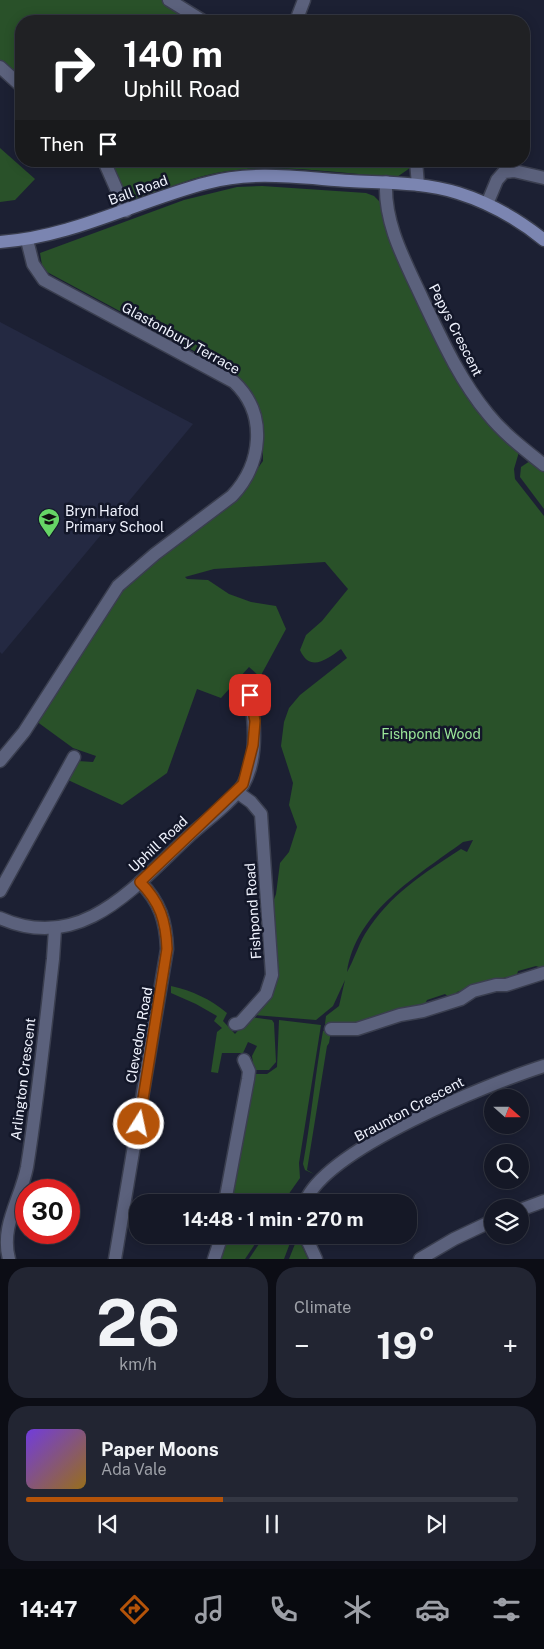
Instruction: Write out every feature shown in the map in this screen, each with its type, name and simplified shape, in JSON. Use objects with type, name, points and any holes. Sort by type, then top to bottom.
[{"type":"street","points":[[169,0],[193,15]]},
{"type":"street","points":[[298,15],[304,0]]},
{"type":"street","points":[[0,67],[15,81]]},
{"type":"street","points":[[107,167],[126,210]]},
{"type":"street","points":[[416,167],[418,185]]},
{"type":"street","points":[[488,204],[497,180],[504,172],[514,171],[544,178]]},
{"type":"street","name":"Ball Road","points":[[0,242],[27,240],[77,227],[188,188],[232,177],[273,176],[386,182],[450,190],[488,204],[517,219],[544,240]]},
{"type":"street","name":"Pepys Crescent","points":[[386,182],[386,202],[393,232],[456,367],[470,390],[495,423],[544,465]]},
{"type":"street","name":"Glastonbury Terrace","points":[[0,761],[24,732],[118,586],[155,554],[232,496],[243,484],[253,462],[258,436],[248,400],[234,382],[44,280],[33,264],[27,240]]},
{"type":"street","name":"Uphill Road","points":[[0,918],[30,928],[55,930],[93,917],[140,882],[237,792],[247,775],[253,745],[255,721],[250,695]]},
{"type":"street","points":[[0,891],[74,757]]},
{"type":"street","name":"Fishpond Road","points":[[235,1024],[240,1023],[266,994],[272,975],[261,814],[251,802],[237,792]]},
{"type":"street","name":"Clevedon Road","points":[[115,1259],[167,949],[167,933],[160,908],[152,894],[140,882]]},
{"type":"street","name":"Arlington Crescent","points":[[8,1259],[7,1228],[26,1168],[53,959],[55,930]]},
{"type":"street","points":[[331,1029],[357,1029],[400,1015],[423,1011],[451,1002],[473,991],[496,984],[506,985],[544,973]]},
{"type":"street","points":[[226,1194],[249,1071],[244,1060]]},
{"type":"street","name":"Braunton Crescent","points":[[309,1194],[322,1178],[393,1131],[466,1094],[544,1066]]},
{"type":"street","points":[[529,1207],[544,1201]]},
{"type":"street","points":[[420,1259],[484,1226]]},
{"type":"street","points":[[214,1259],[219,1244]]},
{"type":"street","points":[[308,1244],[316,1259]]},
{"type":"shaded area","name":"Bryn Hafod Primary School","points":[[0,322],[193,424],[2,654],[0,652]]},
{"type":"green space","points":[[0,0],[164,0],[186,15],[15,15],[15,75],[0,61]]},
{"type":"green space","points":[[0,148],[15,161],[15,167],[21,167],[35,179],[15,200],[0,202]]},
{"type":"green space","points":[[113,167],[410,167],[397,177],[312,170],[248,169],[216,173],[193,179],[136,200],[124,194]]},
{"type":"green space","name":"Fishpond Wood","points":[[262,186],[366,193],[374,196],[381,203],[437,343],[519,452],[514,469],[515,479],[544,516],[544,969],[536,966],[518,971],[516,978],[512,980],[507,977],[457,992],[455,997],[450,998],[445,994],[427,1000],[424,1006],[419,1008],[415,1005],[351,1026],[325,1024],[326,1016],[339,1006],[345,980],[333,1006],[316,1020],[254,1015],[269,994],[272,905],[276,894],[280,863],[289,852],[297,827],[289,805],[293,783],[281,746],[284,722],[289,708],[300,695],[347,658],[341,649],[325,660],[314,662],[304,657],[300,650],[306,635],[322,621],[348,589],[325,562],[214,569],[185,577],[187,579],[208,580],[229,594],[251,602],[276,606],[286,629],[260,677],[249,667],[221,698],[197,689],[167,773],[122,805],[68,780],[78,761],[93,762],[96,756],[73,748],[36,721],[124,585],[244,488],[263,461],[262,418],[252,392],[235,373],[47,272],[42,265],[40,253],[184,200],[237,187]],"holes":[[[473,840],[467,852],[461,849],[421,876],[396,896],[374,920],[365,934],[347,972],[353,950],[362,931],[391,897],[408,882],[463,842]]]},
{"type":"green space","points":[[530,461],[544,470],[544,509],[520,477],[521,467]]},
{"type":"green space","points":[[171,986],[201,996],[221,1008],[227,1013],[223,1021],[235,1034],[250,1017],[272,1020],[274,1023],[276,1062],[269,1070],[254,1070],[252,1056],[257,1046],[248,1042],[243,1053],[222,1053],[218,1073],[211,1072],[217,1032],[222,1028],[214,1021],[217,1016],[171,993]]},
{"type":"green space","points":[[279,1020],[321,1025],[299,1163],[300,1178],[289,1194],[232,1194],[236,1158],[240,1156],[254,1074],[267,1074],[277,1067]]},
{"type":"green space","points":[[323,1031],[331,1031],[307,1170],[314,1174],[305,1170],[303,1164]]},
{"type":"green space","points":[[223,1244],[255,1244],[245,1259],[218,1259]]},
{"type":"green space","points":[[259,1244],[290,1244],[284,1259],[249,1259]]},
{"type":"green space","points":[[295,1244],[301,1244],[308,1259],[289,1259]]},
{"type":"place","name":"Bryn Hafod Primary School","points":[[49,538]]},
{"type":"route","points":[[139,1124],[163,987],[167,949],[167,933],[160,908],[152,894],[140,882],[237,792],[243,784],[251,760],[255,721],[250,695]]}]
